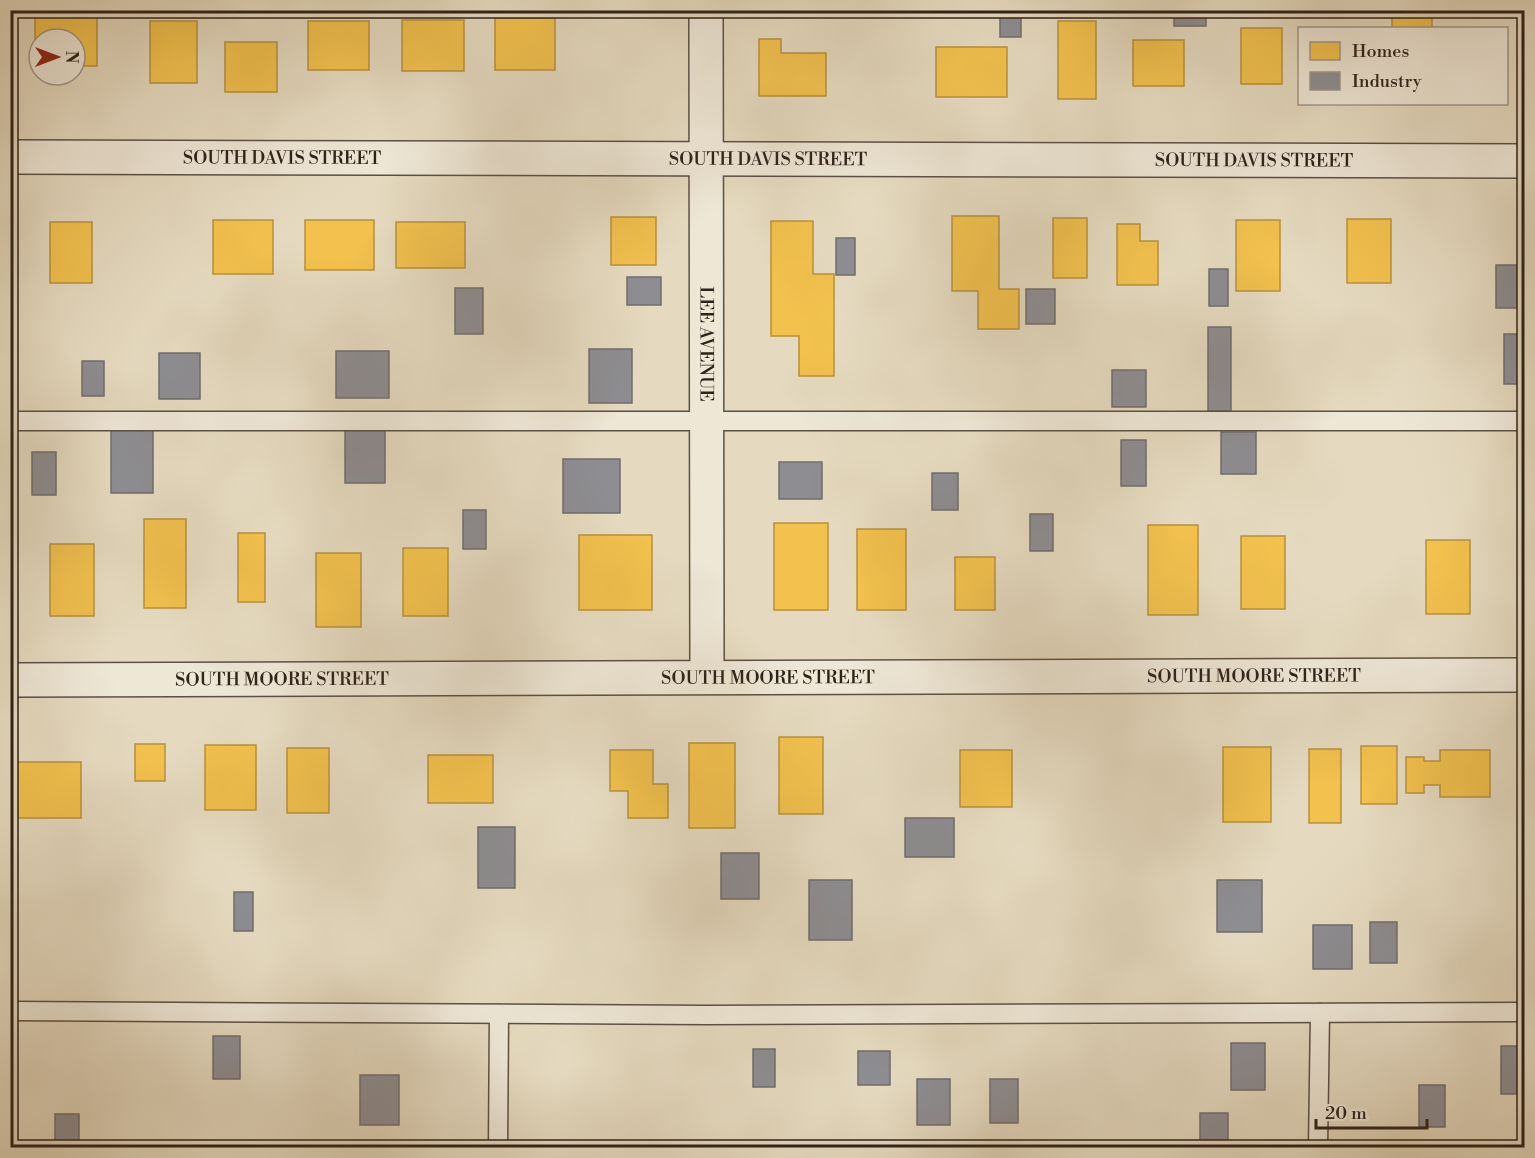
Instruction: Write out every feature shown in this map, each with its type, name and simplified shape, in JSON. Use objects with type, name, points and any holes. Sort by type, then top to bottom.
[{"type":"street","name":"LEE AVENUE","points":[[706,10],[707,677]]},
{"type":"street","name":"SOUTH DAVIS STREET","points":[[10,157],[1524,161]]},
{"type":"street","name":"SOUTH MOORE STREET","points":[[10,680],[1524,675]]},
{"type":"lane","points":[[10,421],[1524,421]]},
{"type":"lane","points":[[10,1011],[750,1015],[1524,1012]]},
{"type":"lane","points":[[1318,1148],[1320,1013]]},
{"type":"lane","points":[[498,1148],[499,1014]]},
{"type":"building: Homes","points":[[1392,10],[1432,10],[1432,27],[1392,27]]},
{"type":"building: Homes","points":[[35,15],[97,15],[97,66],[87,66],[87,27],[35,27]]},
{"type":"building: Homes","points":[[495,18],[555,18],[555,70],[495,70]]},
{"type":"building: Homes","points":[[402,20],[464,20],[464,71],[402,71]]},
{"type":"building: Homes","points":[[150,21],[197,21],[197,83],[150,83]]},
{"type":"building: Homes","points":[[308,21],[369,21],[369,70],[308,70]]},
{"type":"building: Homes","points":[[1058,21],[1096,21],[1096,99],[1058,99]]},
{"type":"building: Homes","points":[[1241,28],[1282,28],[1282,84],[1241,84]]},
{"type":"building: Homes","points":[[759,39],[781,39],[781,53],[826,53],[826,96],[759,96]]},
{"type":"building: Homes","points":[[1133,40],[1184,40],[1184,86],[1133,86]]},
{"type":"building: Homes","points":[[225,42],[277,42],[277,92],[225,92]]},
{"type":"building: Homes","points":[[936,47],[1007,47],[1007,97],[936,97]]},
{"type":"building: Homes","points":[[952,216],[999,216],[999,289],[1019,289],[1019,329],[978,329],[978,291],[952,291]]},
{"type":"building: Homes","points":[[611,217],[656,217],[656,265],[611,265]]},
{"type":"building: Homes","points":[[1053,218],[1087,218],[1087,278],[1053,278]]},
{"type":"building: Homes","points":[[1347,219],[1391,219],[1391,283],[1347,283]]},
{"type":"building: Homes","points":[[213,220],[273,220],[273,274],[213,274]]},
{"type":"building: Homes","points":[[305,220],[374,220],[374,270],[305,270]]},
{"type":"building: Homes","points":[[1236,220],[1280,220],[1280,291],[1236,291]]},
{"type":"building: Homes","points":[[771,221],[813,221],[813,274],[834,274],[834,376],[799,376],[799,336],[771,336]]},
{"type":"building: Homes","points":[[50,222],[92,222],[92,283],[50,283]]},
{"type":"building: Homes","points":[[396,222],[465,222],[465,268],[396,268]]},
{"type":"building: Homes","points":[[1117,224],[1140,224],[1140,241],[1158,241],[1158,285],[1117,285]]},
{"type":"building: Homes","points":[[144,519],[186,519],[186,608],[144,608]]},
{"type":"building: Homes","points":[[774,523],[828,523],[828,610],[774,610]]},
{"type":"building: Homes","points":[[1148,525],[1198,525],[1198,615],[1148,615]]},
{"type":"building: Homes","points":[[857,529],[906,529],[906,610],[857,610]]},
{"type":"building: Homes","points":[[238,533],[265,533],[265,602],[238,602]]},
{"type":"building: Homes","points":[[579,535],[652,535],[652,610],[579,610]]},
{"type":"building: Homes","points":[[1241,536],[1285,536],[1285,609],[1241,609]]},
{"type":"building: Homes","points":[[1426,540],[1470,540],[1470,614],[1426,614]]},
{"type":"building: Homes","points":[[50,544],[94,544],[94,616],[50,616]]},
{"type":"building: Homes","points":[[403,548],[448,548],[448,616],[403,616]]},
{"type":"building: Homes","points":[[1519,552],[1524,552],[1524,615],[1519,615]]},
{"type":"building: Homes","points":[[316,553],[361,553],[361,627],[316,627]]},
{"type":"building: Homes","points":[[955,557],[995,557],[995,610],[955,610]]},
{"type":"building: Homes","points":[[779,737],[823,737],[823,814],[779,814]]},
{"type":"building: Homes","points":[[689,743],[735,743],[735,828],[689,828]]},
{"type":"building: Homes","points":[[135,744],[165,744],[165,781],[135,781]]},
{"type":"building: Homes","points":[[205,745],[256,745],[256,810],[205,810]]},
{"type":"building: Homes","points":[[1520,745],[1524,745],[1524,796],[1520,796]]},
{"type":"building: Homes","points":[[1361,746],[1397,746],[1397,804],[1361,804]]},
{"type":"building: Homes","points":[[1223,747],[1271,747],[1271,822],[1223,822]]},
{"type":"building: Homes","points":[[287,748],[329,748],[329,813],[287,813]]},
{"type":"building: Homes","points":[[1309,749],[1341,749],[1341,823],[1309,823]]},
{"type":"building: Homes","points":[[610,750],[653,750],[653,784],[668,784],[668,818],[628,818],[628,791],[610,791]]},
{"type":"building: Homes","points":[[960,750],[1012,750],[1012,807],[960,807]]},
{"type":"building: Homes","points":[[1440,750],[1490,750],[1490,797],[1440,797],[1440,785],[1424,785],[1424,793],[1406,793],[1406,757],[1424,757],[1424,761],[1440,761]]},
{"type":"building: Homes","points":[[428,755],[493,755],[493,803],[428,803]]},
{"type":"building: Homes","points":[[10,762],[81,762],[81,818],[10,818]]},
{"type":"building: Industry","points":[[1000,10],[1021,10],[1021,37],[1000,37]]},
{"type":"building: Industry","points":[[1174,10],[1206,10],[1206,26],[1174,26]]},
{"type":"building: Industry","points":[[836,238],[855,238],[855,275],[836,275]]},
{"type":"building: Industry","points":[[1496,265],[1517,265],[1517,308],[1496,308]]},
{"type":"building: Industry","points":[[1209,269],[1228,269],[1228,306],[1209,306]]},
{"type":"building: Industry","points":[[627,277],[661,277],[661,305],[627,305]]},
{"type":"building: Industry","points":[[455,288],[483,288],[483,334],[455,334]]},
{"type":"building: Industry","points":[[1026,289],[1055,289],[1055,324],[1026,324]]},
{"type":"building: Industry","points":[[1208,327],[1231,327],[1231,411],[1208,411]]},
{"type":"building: Industry","points":[[1504,334],[1524,334],[1524,384],[1504,384]]},
{"type":"building: Industry","points":[[10,346],[16,346],[16,398],[10,398]]},
{"type":"building: Industry","points":[[589,349],[632,349],[632,403],[589,403]]},
{"type":"building: Industry","points":[[336,351],[389,351],[389,398],[336,398]]},
{"type":"building: Industry","points":[[159,353],[200,353],[200,399],[159,399]]},
{"type":"building: Industry","points":[[82,361],[104,361],[104,396],[82,396]]},
{"type":"building: Industry","points":[[1112,370],[1146,370],[1146,407],[1112,407]]},
{"type":"building: Industry","points":[[111,427],[153,427],[153,493],[111,493]]},
{"type":"building: Industry","points":[[345,428],[385,428],[385,483],[345,483]]},
{"type":"building: Industry","points":[[1221,432],[1256,432],[1256,474],[1221,474]]},
{"type":"building: Industry","points":[[1121,440],[1146,440],[1146,486],[1121,486]]},
{"type":"building: Industry","points":[[32,452],[56,452],[56,495],[32,495]]},
{"type":"building: Industry","points":[[563,459],[620,459],[620,513],[563,513]]},
{"type":"building: Industry","points":[[779,462],[822,462],[822,499],[779,499]]},
{"type":"building: Industry","points":[[932,473],[958,473],[958,510],[932,510]]},
{"type":"building: Industry","points":[[463,510],[486,510],[486,549],[463,549]]},
{"type":"building: Industry","points":[[1030,514],[1053,514],[1053,551],[1030,551]]},
{"type":"building: Industry","points":[[905,818],[954,818],[954,857],[905,857]]},
{"type":"building: Industry","points":[[478,827],[515,827],[515,888],[478,888]]},
{"type":"building: Industry","points":[[721,853],[759,853],[759,899],[721,899]]},
{"type":"building: Industry","points":[[809,880],[852,880],[852,940],[809,940]]},
{"type":"building: Industry","points":[[1217,880],[1262,880],[1262,932],[1217,932]]},
{"type":"building: Industry","points":[[234,892],[253,892],[253,931],[234,931]]},
{"type":"building: Industry","points":[[1370,922],[1397,922],[1397,963],[1370,963]]},
{"type":"building: Industry","points":[[1313,925],[1352,925],[1352,969],[1313,969]]},
{"type":"building: Industry","points":[[213,1036],[240,1036],[240,1079],[213,1079]]},
{"type":"building: Industry","points":[[1231,1043],[1265,1043],[1265,1090],[1231,1090]]},
{"type":"building: Industry","points":[[1501,1046],[1524,1046],[1524,1094],[1501,1094]]},
{"type":"building: Industry","points":[[753,1049],[775,1049],[775,1087],[753,1087]]},
{"type":"building: Industry","points":[[858,1051],[890,1051],[890,1085],[858,1085]]},
{"type":"building: Industry","points":[[360,1075],[399,1075],[399,1125],[360,1125]]},
{"type":"building: Industry","points":[[917,1079],[950,1079],[950,1125],[917,1125]]},
{"type":"building: Industry","points":[[990,1079],[1018,1079],[1018,1123],[990,1123]]},
{"type":"building: Industry","points":[[1419,1085],[1445,1085],[1445,1127],[1419,1127]]},
{"type":"building: Industry","points":[[1200,1113],[1228,1113],[1228,1148],[1200,1148]]},
{"type":"building: Industry","points":[[55,1114],[79,1114],[79,1148],[38,1148],[55,1147]]}]
